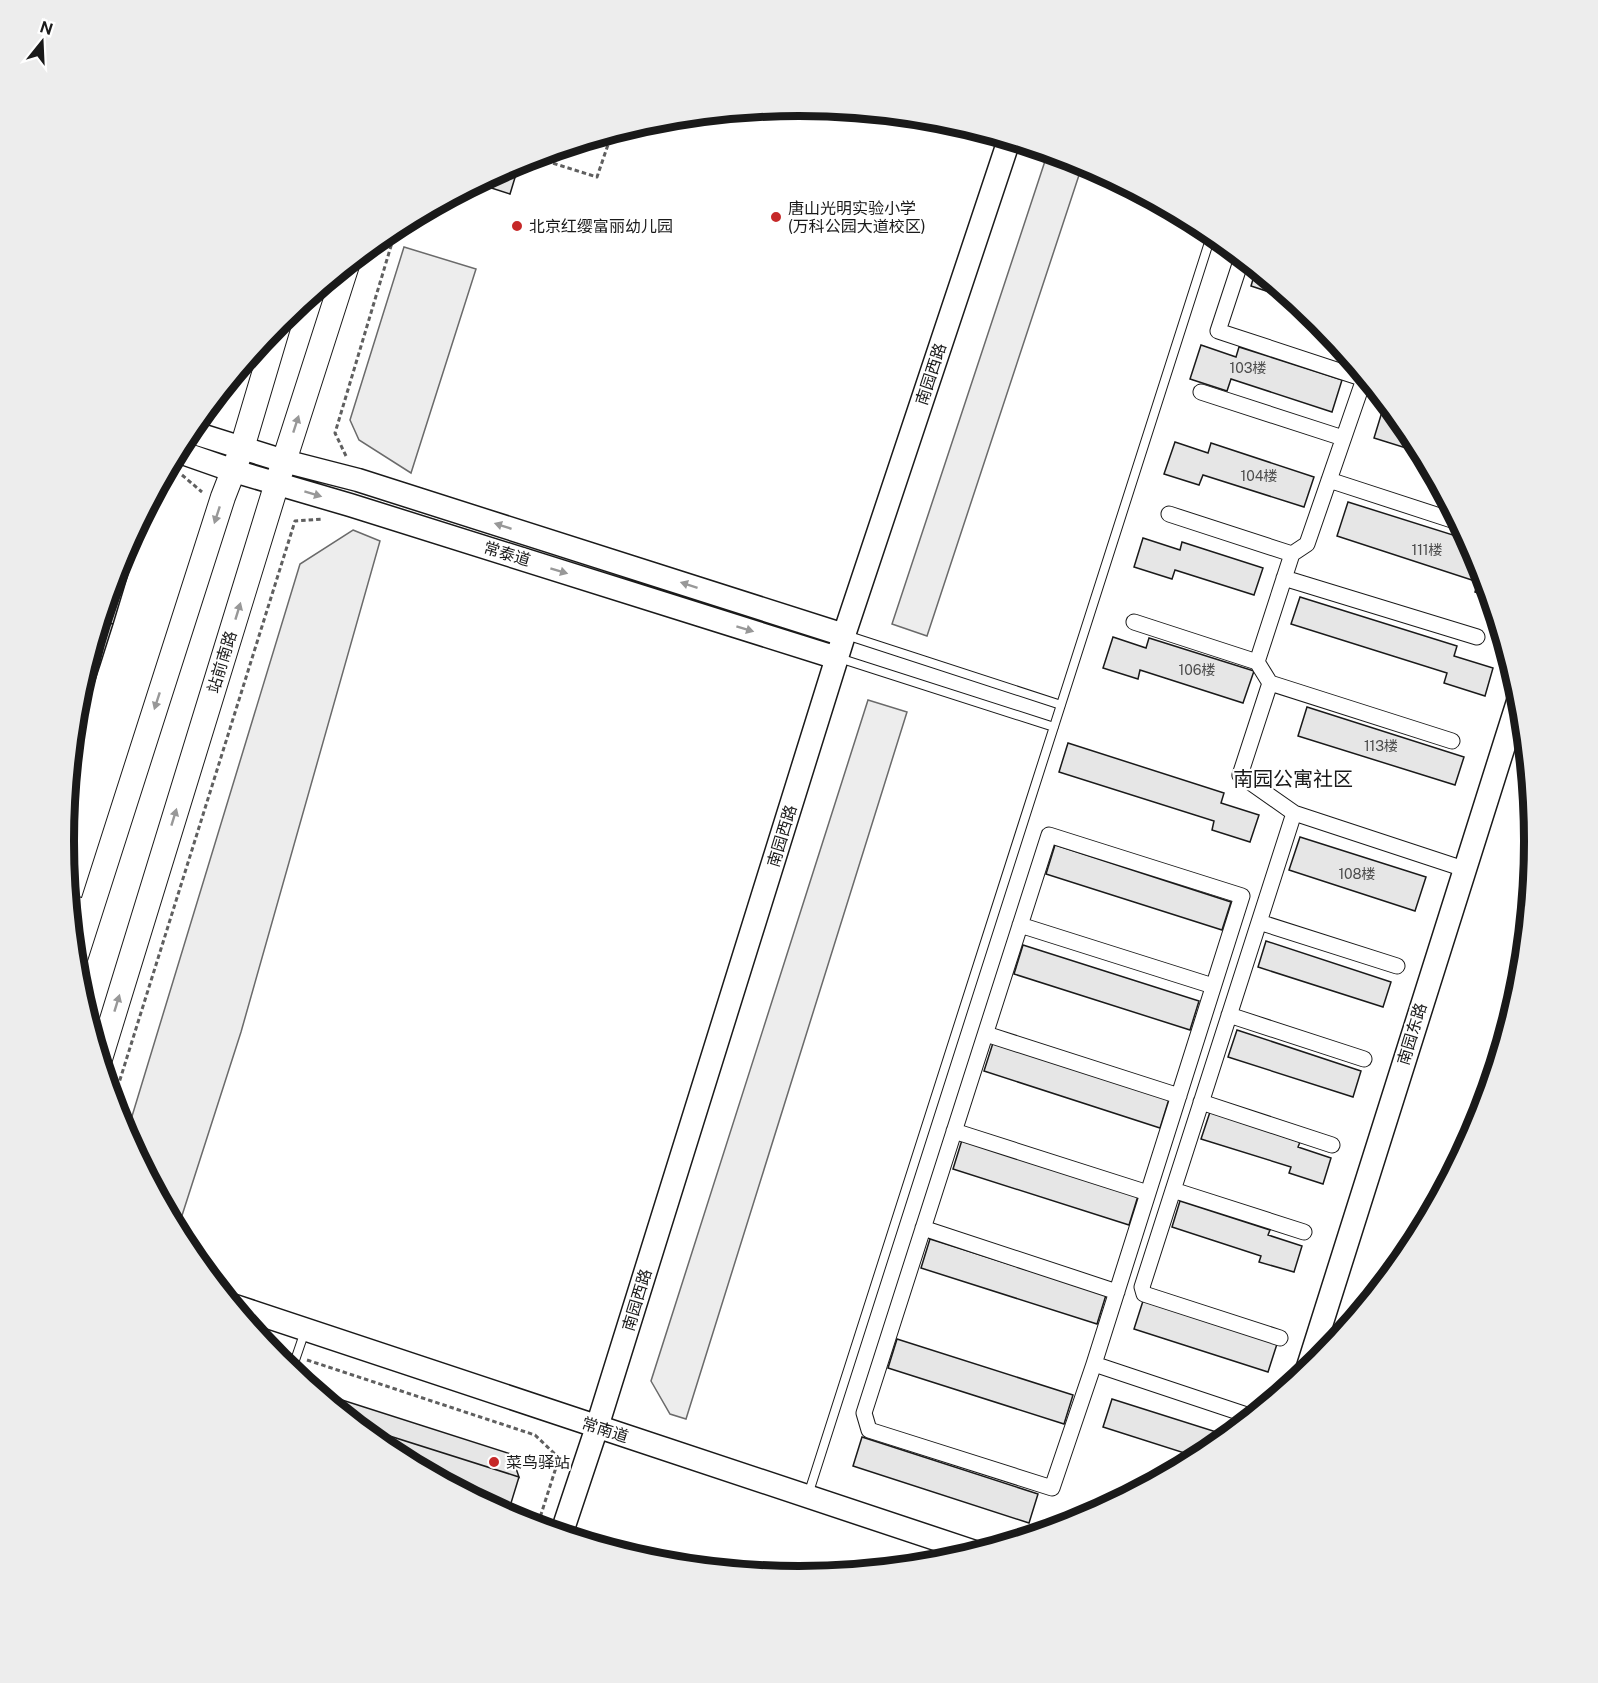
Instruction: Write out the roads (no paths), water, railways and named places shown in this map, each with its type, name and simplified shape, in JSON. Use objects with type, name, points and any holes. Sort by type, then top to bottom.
[{"type":"main road","name":"站前南路","points":[[104,1047],[343,278]]},
{"type":"main road","points":[[81,941],[223,497],[238,460],[273,342]]},
{"type":"street","name":"南园西路","points":[[564,1527],[597,1427],[844,635],[1007,147]]},
{"type":"street","points":[[1240,265],[1218,331],[1357,379]]},
{"type":"street","points":[[1257,662],[1292,554],[1307,544],[1343,438],[1364,387]]},
{"type":"street","points":[[1201,392],[1343,438]]},
{"type":"street","name":"常泰道","points":[[201,430],[238,460]]},
{"type":"street","name":"常泰道","points":[[182,461],[238,460],[281,472],[837,658]]},
{"type":"street","name":"常泰道","points":[[281,472],[358,480],[844,635]]},
{"type":"street","points":[[1329,480],[1449,519]]},
{"type":"street","points":[[1169,514],[1292,554]]},
{"type":"street","points":[[1284,578],[1477,637]]},
{"type":"street","points":[[1134,622],[1257,662],[1270,683],[1452,741]]},
{"type":"street","points":[[1270,683],[1240,775],[1294,813],[1464,869]]},
{"type":"street","name":"南园东路","points":[[1311,1355],[1513,716]]},
{"type":"street","points":[[1280,1338],[1144,1294],[1142,1287],[1294,813]]},
{"type":"street","points":[[1049,835],[1242,896],[1213,986],[1094,1364],[1052,1488],[869,1430],[864,1413],[1049,835]]},
{"type":"street","points":[[1259,922],[1397,966]]},
{"type":"street","points":[[1020,925],[1213,986]]},
{"type":"street","points":[[1229,1015],[1364,1059]]},
{"type":"street","points":[[986,1034],[1179,1096]]},
{"type":"street","points":[[1201,1102],[1332,1145]]},
{"type":"street","points":[[954,1131],[1148,1193]]},
{"type":"street","points":[[1173,1190],[1304,1232]]},
{"type":"street","points":[[923,1228],[1117,1292]]},
{"type":"street","name":"常南道","points":[[245,1309],[964,1547]]},
{"type":"street","points":[[1094,1364],[1244,1414]]},
{"type":"lane","points":[[808,1497],[1209,243]]},
{"type":"lane","points":[[844,635],[1061,705]]},
{"type":"lane","points":[[837,658],[1054,727]]},
{"type":"lane","points":[[76,901],[92,906]]},
{"type":"lane","points":[[294,1363],[305,1329]]},
{"type":"place","name":"唐山光明实验小学 (万科公园大道校区)","points":[[776,217]]},
{"type":"place","name":"北京红缨富丽幼儿园","points":[[517,226]]},
{"type":"place","name":"菜鸟驿站","points":[[494,1462]]},
{"type":"district","name":"南园公寓社区","points":[[1293,779]]}]
